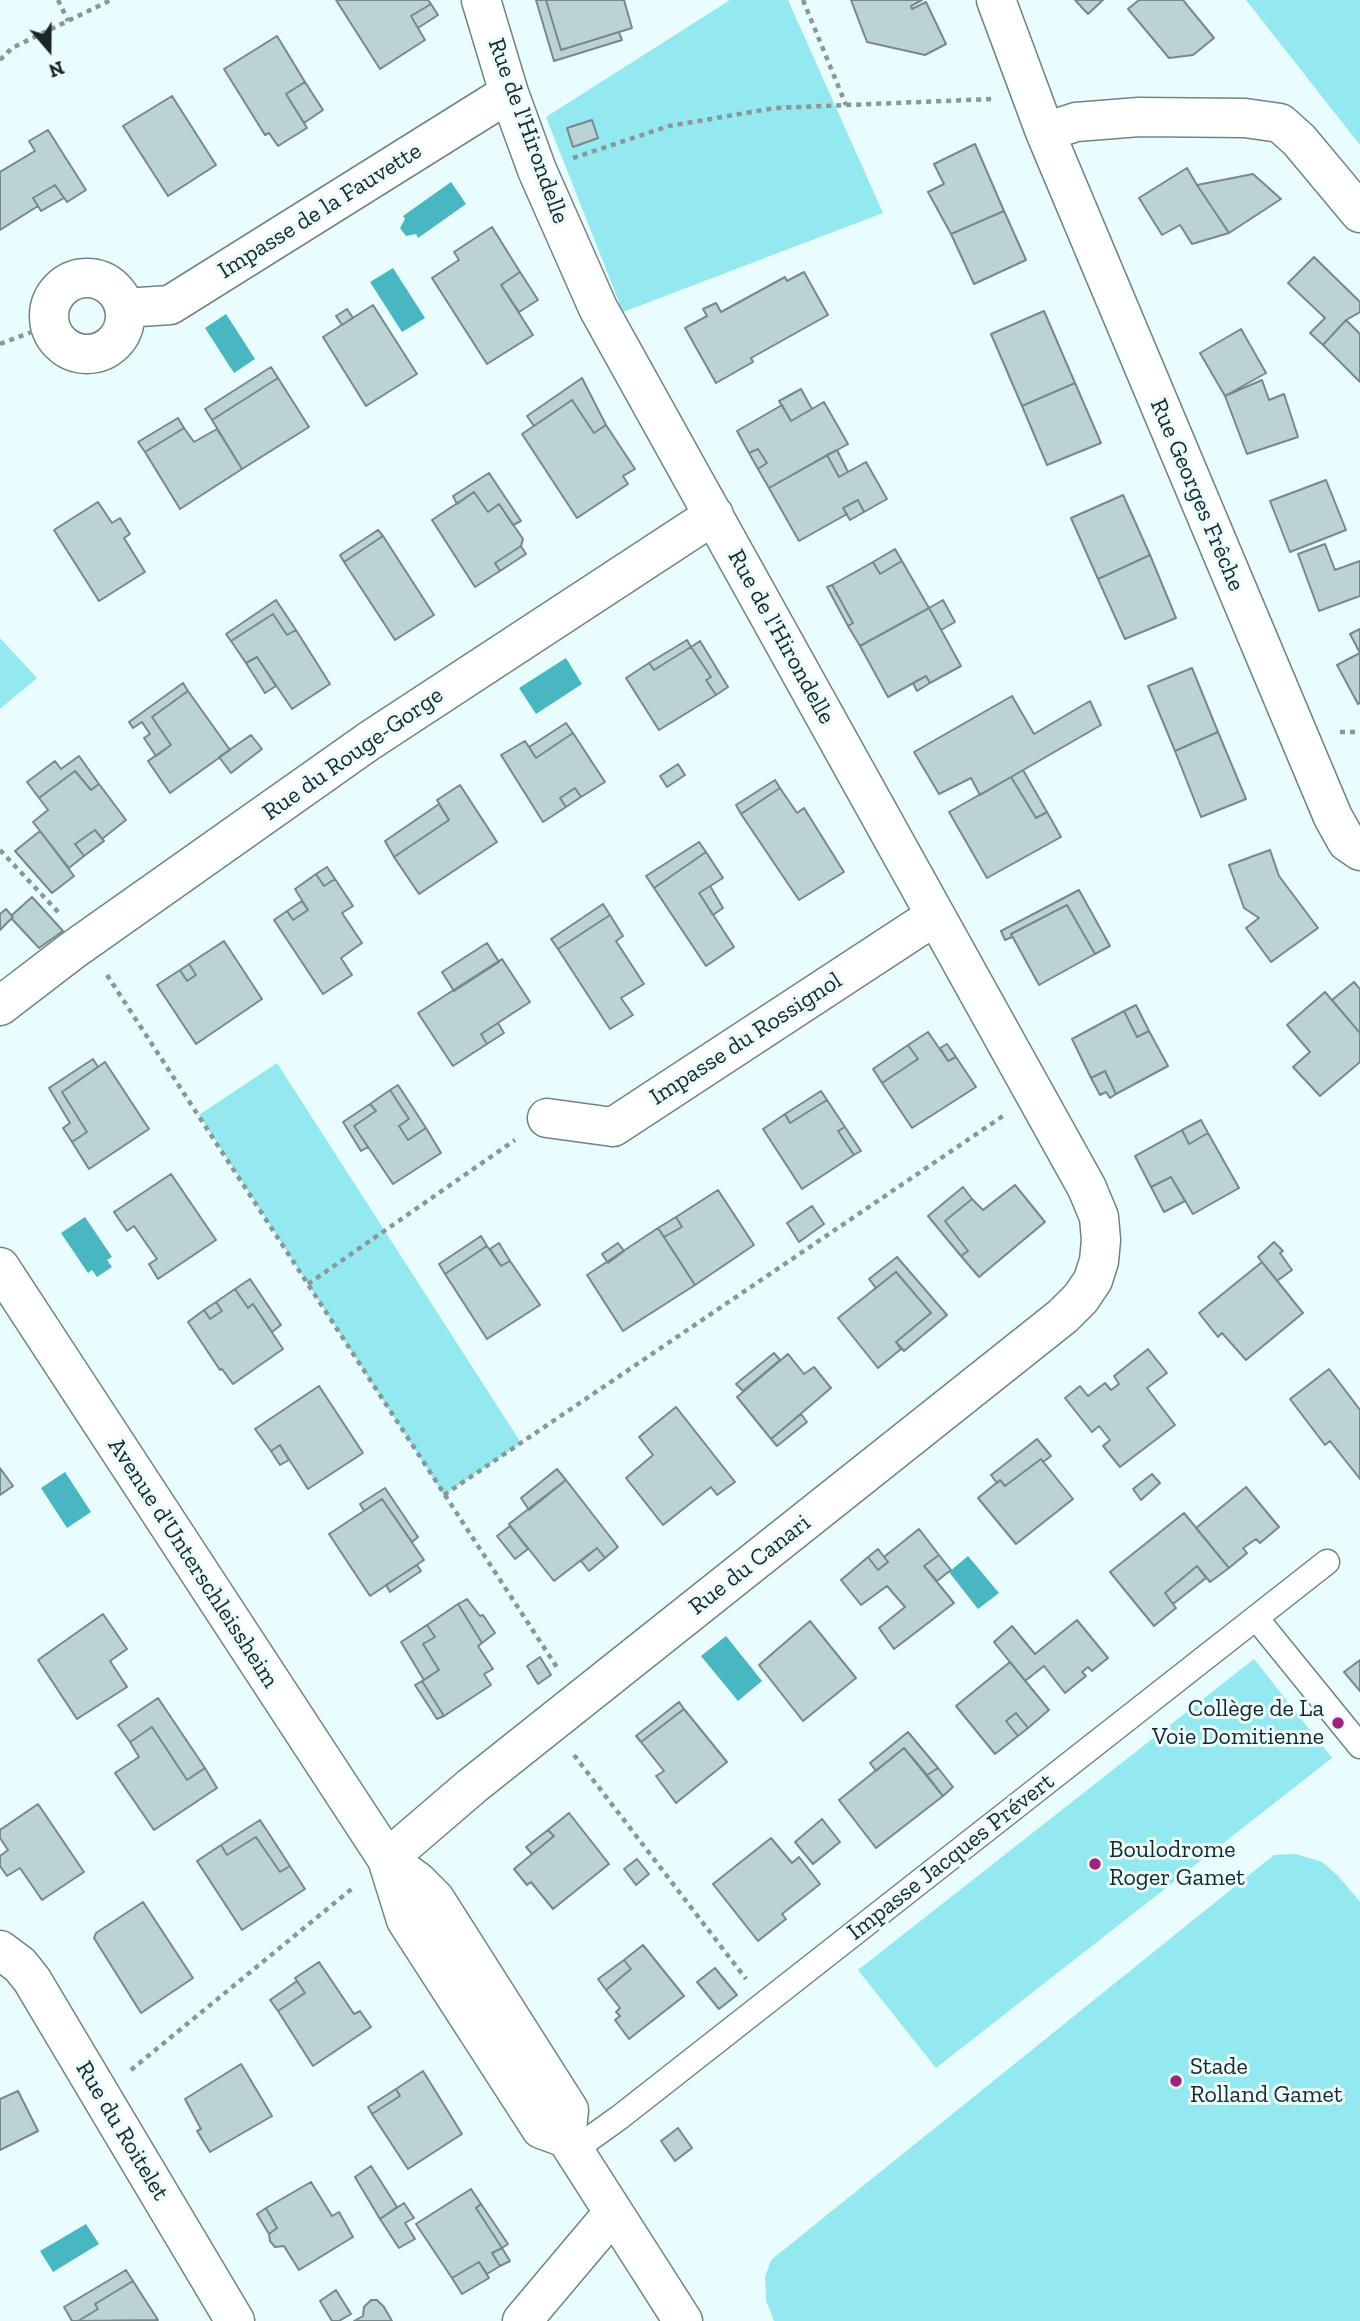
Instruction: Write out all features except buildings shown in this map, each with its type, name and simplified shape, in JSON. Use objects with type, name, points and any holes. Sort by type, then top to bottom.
[{"type":"street","name":"Rue de l'Hirondelle","points":[[481,0],[509,93],[537,170],[598,308],[1087,1188],[1099,1217],[1099,1261]]},
{"type":"street","name":"Rue Georges Frêche","points":[[996,0],[1045,132],[1333,817],[1347,842],[1360,851]]},
{"type":"street","name":"Impasse de la Fauvette","points":[[125,308],[170,305],[509,93]]},
{"type":"street","points":[[1045,132],[1076,122],[1139,117],[1254,118],[1280,123],[1299,140],[1360,213]]},
{"type":"street","points":[[79,279],[103,281],[113,288],[125,308],[121,334],[113,345],[102,352],[76,352],[64,346],[55,337],[50,325],[52,301],[59,291],[79,279]]},
{"type":"street","name":"Rue du Rouge-Gorge","points":[[0,1006],[86,941],[369,741],[714,515]]},
{"type":"street","name":"Impasse du Rossignol","points":[[548,1118],[612,1127],[935,916]]},
{"type":"street","name":"Rue du Canari","points":[[387,1859],[430,1820],[1063,1316],[1081,1298],[1093,1280],[1099,1261]]},
{"type":"street","name":"Avenue d'Unterschleissheim","points":[[0,1267],[387,1859],[417,1881],[435,1899],[569,2110],[570,2144]]},
{"type":"street","name":"Rue du Roitelet","points":[[0,1950],[20,1965],[32,1980],[235,2321]]},
{"type":"street","points":[[570,2144],[683,2321]]},
{"type":"street","points":[[522,2321],[613,2213]]},
{"type":"lane","name":"Impasse Jacques Prévert","points":[[570,2144],[764,2003],[1327,1562]]},
{"type":"lane","points":[[1256,1618],[1360,1746]]},
{"type":"path","points":[[58,0],[68,21]]},
{"type":"path","points":[[0,60],[12,48],[111,0]]},
{"type":"path","points":[[803,0],[846,105]]},
{"type":"path","points":[[537,170],[669,126],[775,108],[1000,99]]},
{"type":"path","points":[[0,344],[50,325]]},
{"type":"path","points":[[0,850],[86,941],[444,1495],[565,1712],[764,2003]]},
{"type":"path","points":[[444,1495],[1035,1095]]},
{"type":"path","points":[[308,1284],[548,1118]]},
{"type":"path","points":[[101,2095],[387,1859]]},
{"type":"shaded area","points":[[730,0],[788,0],[883,213],[623,312],[546,117]]},
{"type":"shaded area","points":[[1246,0],[1360,0],[1360,145]]},
{"type":"shaded area","points":[[451,182],[466,204],[418,238],[416,234],[406,236],[400,228],[405,219],[403,216]]},
{"type":"shaded area","points":[[393,268],[425,318],[402,332],[370,282]]},
{"type":"shaded area","points":[[226,314],[255,359],[234,373],[205,328]]},
{"type":"shaded area","points":[[0,638],[37,678],[0,709]]},
{"type":"shaded area","points":[[566,658],[582,684],[536,714],[519,688]]},
{"type":"shaded area","points":[[277,1063],[521,1443],[444,1495],[199,1115]]},
{"type":"shaded area","points":[[85,1217],[112,1257],[107,1260],[112,1267],[97,1277],[92,1270],[88,1273],[61,1233]]},
{"type":"shaded area","points":[[65,1472],[91,1512],[67,1528],[41,1488]]},
{"type":"shaded area","points":[[968,1556],[999,1593],[978,1609],[949,1572]]},
{"type":"shaded area","points":[[726,1636],[762,1681],[738,1701],[701,1656]]},
{"type":"shaded area","name":"Boulodrome Roger Gamet","points":[[1254,1659],[1332,1758],[936,2068],[858,1970]]},
{"type":"shaded area","name":"Stade Rolland Gamet","points":[[1296,1854],[1322,1862],[1360,1902],[1360,2321],[774,2321],[766,2300],[765,2277],[771,2260],[1274,1855]]},
{"type":"shaded area","points":[[86,2224],[99,2244],[53,2272],[40,2251]]},
{"type":"place","name":"Collège de La Voie Domitienne","points":[[1338,1723]]},
{"type":"place","name":"Boulodrome Roger Gamet","points":[[1095,1864]]},
{"type":"place","name":"Stade Rolland Gamet","points":[[1176,2081]]}]
